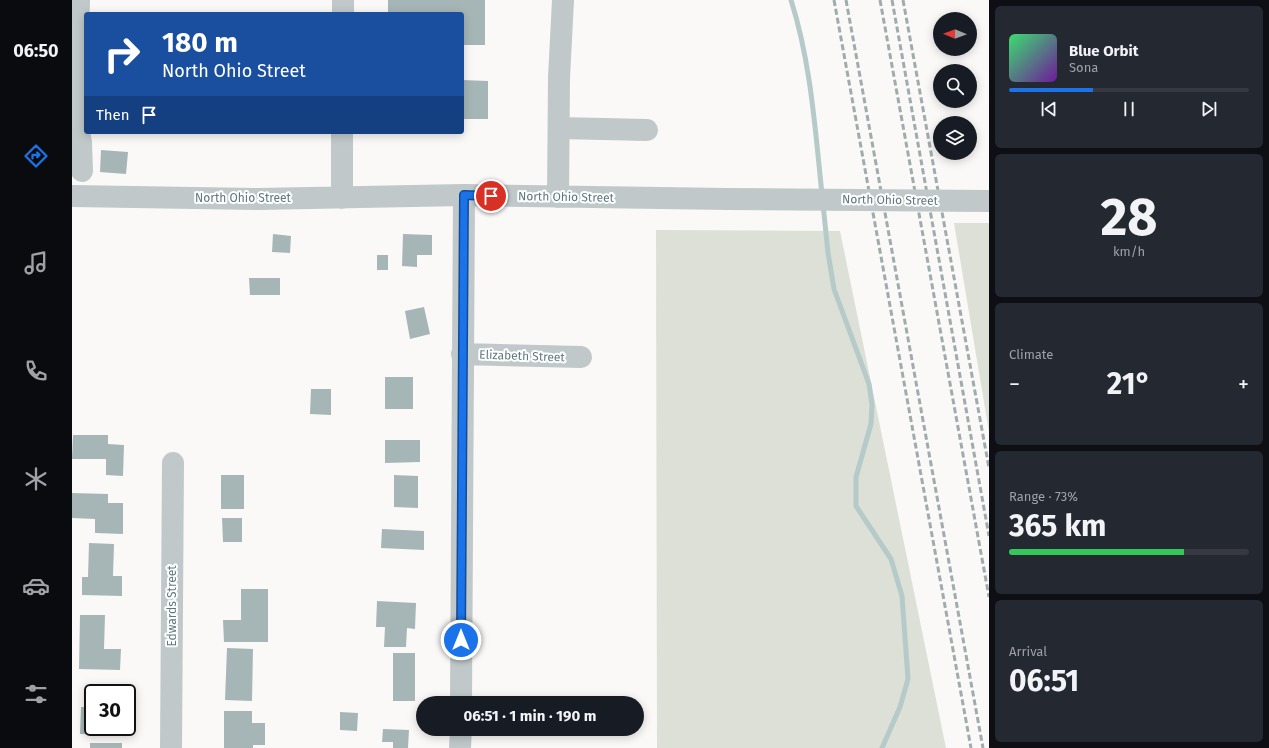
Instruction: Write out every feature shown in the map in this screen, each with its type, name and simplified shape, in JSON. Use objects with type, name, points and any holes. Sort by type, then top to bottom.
[{"type":"street","points":[[77,196],[77,171],[81,142],[76,116],[79,0]]},
{"type":"street","points":[[343,0],[343,12]]},
{"type":"street","points":[[558,197],[563,0]]},
{"type":"street","points":[[559,128],[647,130]]},
{"type":"street","points":[[342,134],[342,198]]},
{"type":"street","points":[[461,696],[464,195]]},
{"type":"street","name":"North Ohio Street","points":[[77,196],[342,198],[464,195],[989,201]]},
{"type":"street","name":"Elizabeth Street","points":[[462,354],[581,357]]},
{"type":"street","name":"Edwards Street","points":[[171,748],[173,463]]},
{"type":"street","points":[[460,748],[461,736]]},
{"type":"shaded area","points":[[954,223],[989,223],[989,432]]},
{"type":"shaded area","points":[[656,230],[840,231],[946,748],[657,748]]},
{"type":"building","points":[[388,0],[485,0],[485,45],[464,45],[464,12],[388,12]]},
{"type":"building","points":[[464,80],[488,81],[488,119],[464,119]]},
{"type":"building","points":[[101,150],[128,152],[126,174],[100,172]]},
{"type":"building","points":[[273,234],[291,236],[290,253],[272,252]]},
{"type":"building","points":[[403,234],[432,235],[432,255],[417,255],[417,267],[402,266]]},
{"type":"building","points":[[377,255],[388,255],[388,270],[377,270]]},
{"type":"building","points":[[249,278],[280,278],[280,295],[250,295]]},
{"type":"building","points":[[424,307],[430,334],[410,339],[405,311]]},
{"type":"building","points":[[385,377],[413,377],[413,409],[385,409]]},
{"type":"building","points":[[311,389],[331,389],[331,415],[310,414]]},
{"type":"building","points":[[73,435],[108,435],[108,444],[124,445],[123,476],[106,475],[106,459],[72,459]]},
{"type":"building","points":[[385,440],[420,440],[420,462],[385,463]]},
{"type":"building","points":[[221,475],[244,475],[244,509],[221,509]]},
{"type":"building","points":[[394,475],[418,476],[418,508],[394,507]]},
{"type":"building","points":[[72,493],[108,494],[108,503],[123,503],[123,534],[95,533],[95,519],[72,518]]},
{"type":"building","points":[[222,518],[242,518],[242,542],[223,542]]},
{"type":"building","points":[[382,529],[424,531],[424,550],[381,548]]},
{"type":"building","points":[[89,543],[114,544],[113,576],[122,576],[122,596],[82,595],[82,577],[88,577]]},
{"type":"building","points":[[241,589],[268,589],[268,642],[224,642],[223,620],[241,620]]},
{"type":"building","points":[[377,601],[416,603],[415,629],[407,628],[406,647],[384,647],[385,627],[376,627]]},
{"type":"building","points":[[80,615],[105,615],[104,649],[121,649],[120,670],[79,669]]},
{"type":"building","points":[[227,648],[253,649],[252,701],[225,700]]},
{"type":"building","points":[[393,653],[415,653],[415,701],[393,701]]},
{"type":"building","points":[[81,707],[84,707],[84,734],[80,734]]},
{"type":"building","points":[[224,711],[252,711],[252,723],[265,723],[265,745],[253,745],[253,748],[224,748]]},
{"type":"building","points":[[340,712],[358,713],[357,731],[340,730]]},
{"type":"building","points":[[383,729],[409,730],[408,748],[393,748],[393,742],[382,742]]},
{"type":"building","points":[[90,743],[122,743],[122,748],[90,748]]},
{"type":"waterway","points":[[791,0],[798,24],[808,72],[822,194]]},
{"type":"waterway","points":[[823,204],[828,253],[834,289],[869,384],[872,405],[871,424],[856,477],[856,506],[891,559],[902,596],[908,679],[900,707],[882,748]]},
{"type":"railway","points":[[834,0],[971,748]]},
{"type":"railway","points":[[846,0],[983,748]]},
{"type":"railway","points":[[880,0],[989,597]]},
{"type":"railway","points":[[892,0],[989,536]]},
{"type":"railway","points":[[903,0],[989,468]]},
{"type":"route","points":[[461,640],[464,195],[491,196]]}]
